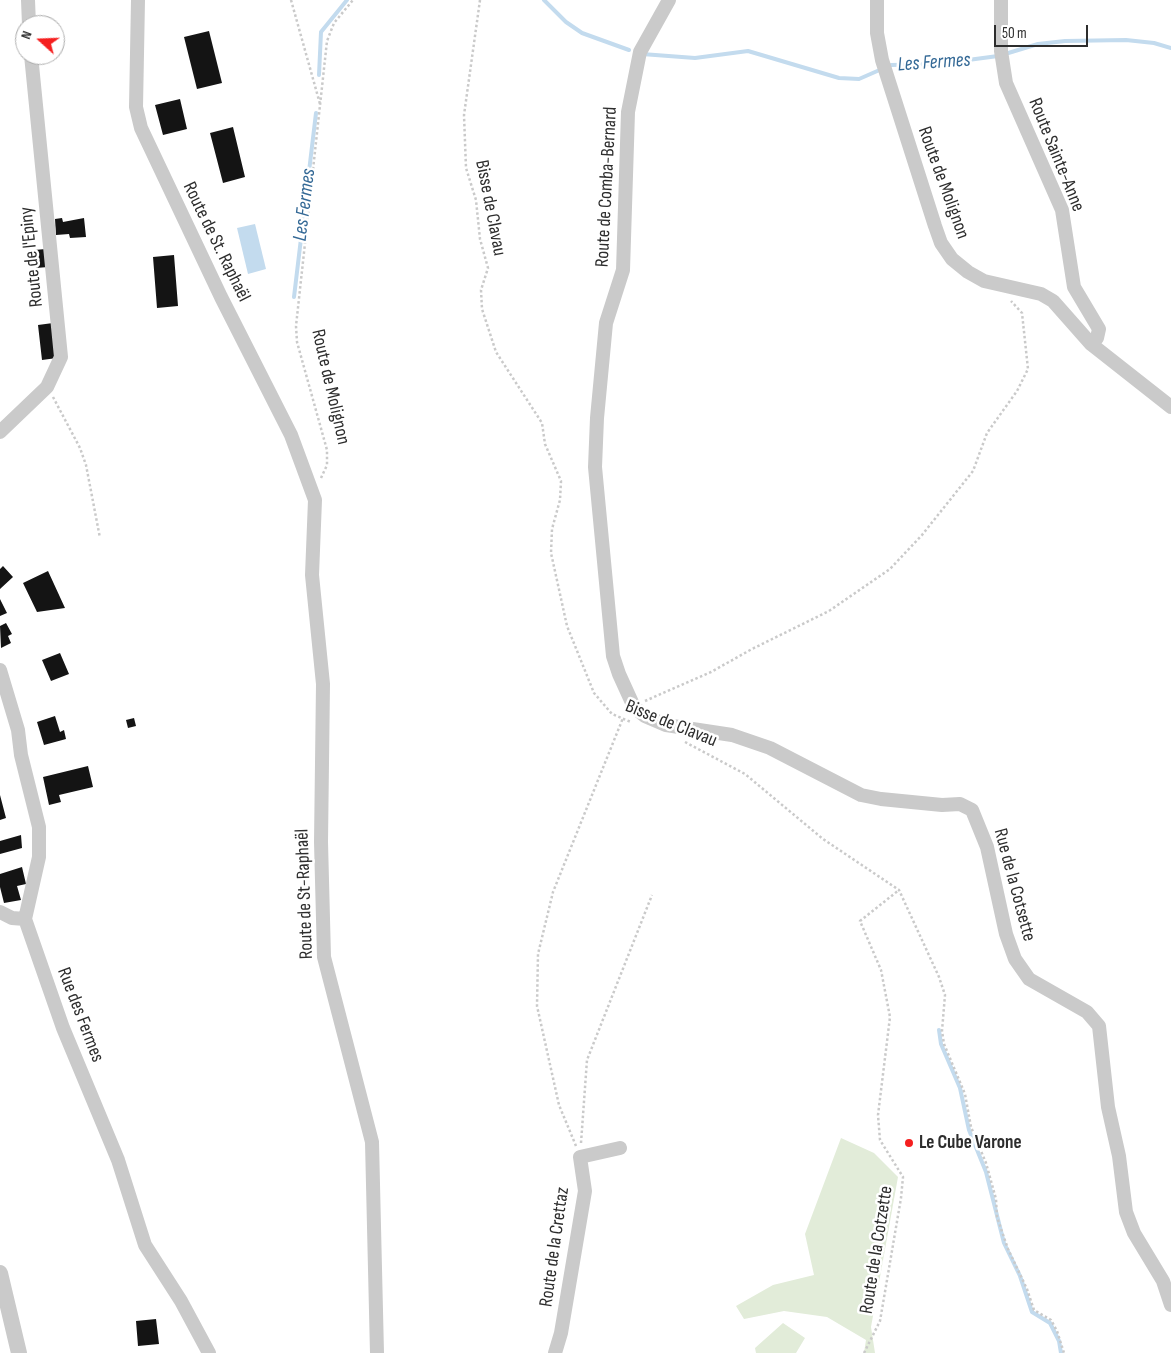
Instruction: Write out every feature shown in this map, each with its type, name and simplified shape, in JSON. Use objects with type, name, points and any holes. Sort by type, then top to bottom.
[{"type":"street","points":[[28,0],[29,15]]},
{"type":"street","name":"Route de St. Raphaël","points":[[138,0],[136,107],[140,128],[291,435],[313,489]]},
{"type":"street","name":"Route de Comba-Bernard","points":[[634,707],[623,686],[613,656],[595,467],[597,418],[606,323],[622,270],[628,112],[640,52],[669,0]]},
{"type":"street","name":"Route de Molignon","points":[[877,0],[878,33],[886,75],[941,243],[952,259],[968,272],[984,281],[1042,294],[1053,301],[1091,344],[1171,407]]},
{"type":"street","name":"Route Sainte-Anne","points":[[1001,0],[1001,56],[1006,83],[1062,210],[1074,287],[1099,328],[1098,338],[1091,344]]},
{"type":"street","name":"Route de l'Epiny","points":[[0,432],[47,387],[61,357],[32,65]]},
{"type":"street","name":"Route de St-Raphaël","points":[[313,489],[315,512],[311,552],[323,684],[321,842],[324,957],[372,1142],[377,1353]]},
{"type":"street","points":[[0,670],[18,730],[21,755],[38,827],[39,857],[25,920],[12,918],[0,912]]},
{"type":"street","name":"Rue de la Cotsette","points":[[634,707],[645,716],[666,725],[732,735],[770,748],[862,795],[881,799],[942,805],[960,804],[972,810],[987,847],[1006,934],[1015,959],[1029,979],[1086,1012],[1098,1026],[1108,1107],[1119,1156],[1126,1212],[1134,1233],[1163,1281],[1171,1305]]},
{"type":"street","name":"Rue des Fermes","points":[[25,920],[62,1028],[118,1160],[145,1246],[181,1301],[209,1353]]},
{"type":"street","points":[[580,1157],[620,1148]]},
{"type":"street","name":"Route de la Crettaz","points":[[555,1353],[561,1333],[585,1191],[580,1157]]},
{"type":"street","points":[[0,1273],[19,1353]]},
{"type":"path","points":[[291,0],[320,107]]},
{"type":"path","name":"Route de Molignon","points":[[313,489],[324,472],[327,450],[301,358],[296,326],[330,31],[340,14],[353,0]]},
{"type":"path","name":"Bisse de Clavau","points":[[480,0],[464,115],[466,168],[476,200],[480,239],[488,268],[481,290],[482,309],[496,352],[542,423],[545,444],[562,481],[560,500],[552,529],[551,553],[567,626],[594,693],[612,714],[637,725]]},
{"type":"path","points":[[580,1157],[559,1105],[537,1006],[538,954],[553,892],[623,718],[634,707],[711,672],[752,649],[829,611],[890,569],[910,549],[973,471],[987,433],[1017,391],[1028,369],[1022,313],[1011,301]]},
{"type":"path","points":[[47,387],[80,448],[94,494],[100,538]]},
{"type":"path","name":"Bisse de Clavau","points":[[684,742],[708,752],[745,774],[823,839],[900,890]]},
{"type":"path","points":[[900,890],[945,995],[942,1031],[944,1044],[965,1094],[971,1127],[986,1163],[996,1199],[997,1217],[1008,1249],[1027,1289],[1034,1310],[1051,1320],[1058,1331],[1064,1353]]},
{"type":"path","name":"Route de la Cotzette","points":[[864,1353],[880,1321],[901,1198],[902,1177],[880,1140],[878,1115],[890,1017],[881,970],[860,920],[900,890]]},
{"type":"path","points":[[580,1157],[587,1060],[652,895]]},
{"type":"green space","points":[[841,1138],[874,1153],[898,1177],[871,1327],[875,1353],[864,1353],[866,1340],[827,1317],[784,1311],[744,1319],[736,1306],[773,1285],[814,1275],[805,1234]]},
{"type":"green space","points":[[783,1323],[805,1338],[796,1353],[756,1353],[755,1348]]},
{"type":"water","points":[[255,224],[266,269],[248,274],[237,228]]},
{"type":"building","points":[[209,31],[222,83],[197,89],[184,37]]},
{"type":"building","points":[[180,99],[187,129],[163,135],[155,105]]},
{"type":"building","points":[[233,127],[245,177],[223,183],[210,133]]},
{"type":"building","points":[[62,218],[63,222],[84,218],[86,237],[70,238],[69,234],[56,235],[55,219]]},
{"type":"building","points":[[46,249],[48,267],[36,268],[34,250]]},
{"type":"building","points":[[174,255],[178,306],[157,308],[153,257]]},
{"type":"building","points":[[53,323],[57,358],[42,360],[38,325]]},
{"type":"building","points":[[3,566],[13,577],[0,589],[0,569]]},
{"type":"building","points":[[48,571],[65,608],[37,612],[23,583]]},
{"type":"building","points":[[0,599],[7,613],[0,616]]},
{"type":"building","points":[[6,623],[12,634],[8,636],[11,643],[1,648],[0,626]]},
{"type":"building","points":[[60,653],[69,674],[51,681],[42,660]]},
{"type":"building","points":[[55,716],[60,732],[64,730],[66,739],[44,745],[37,722]]},
{"type":"building","points":[[134,718],[136,726],[128,728],[126,720]]},
{"type":"building","points":[[88,766],[93,787],[59,795],[61,802],[49,805],[43,777]]},
{"type":"building","points":[[0,795],[6,818],[0,820]]},
{"type":"building","points":[[21,835],[22,848],[0,854],[0,841]]},
{"type":"building","points":[[22,867],[26,884],[17,886],[21,900],[4,903],[0,887],[0,874]]},
{"type":"building","points":[[156,1319],[159,1344],[138,1346],[136,1321]]},
{"type":"waterway","name":"Les Fermes","points":[[319,75],[321,32],[347,0]]},
{"type":"waterway","name":"Les Fermes","points":[[544,0],[566,22],[582,33],[629,50]]},
{"type":"waterway","name":"Les Fermes","points":[[1005,54],[1038,44],[1065,41],[1126,40],[1154,43],[1171,48]]},
{"type":"waterway","name":"Les Fermes","points":[[642,54],[695,58],[748,51],[839,78],[859,79],[891,65],[938,64],[998,56]]},
{"type":"waterway","name":"Les Fermes","points":[[294,297],[316,113]]},
{"type":"waterway","points":[[939,1030],[941,1044],[960,1088],[969,1130],[986,1172],[1004,1243],[1020,1276],[1032,1312],[1050,1323],[1059,1341],[1061,1353]]},
{"type":"place","name":"Le Cube Varone","points":[[909,1143]]}]
